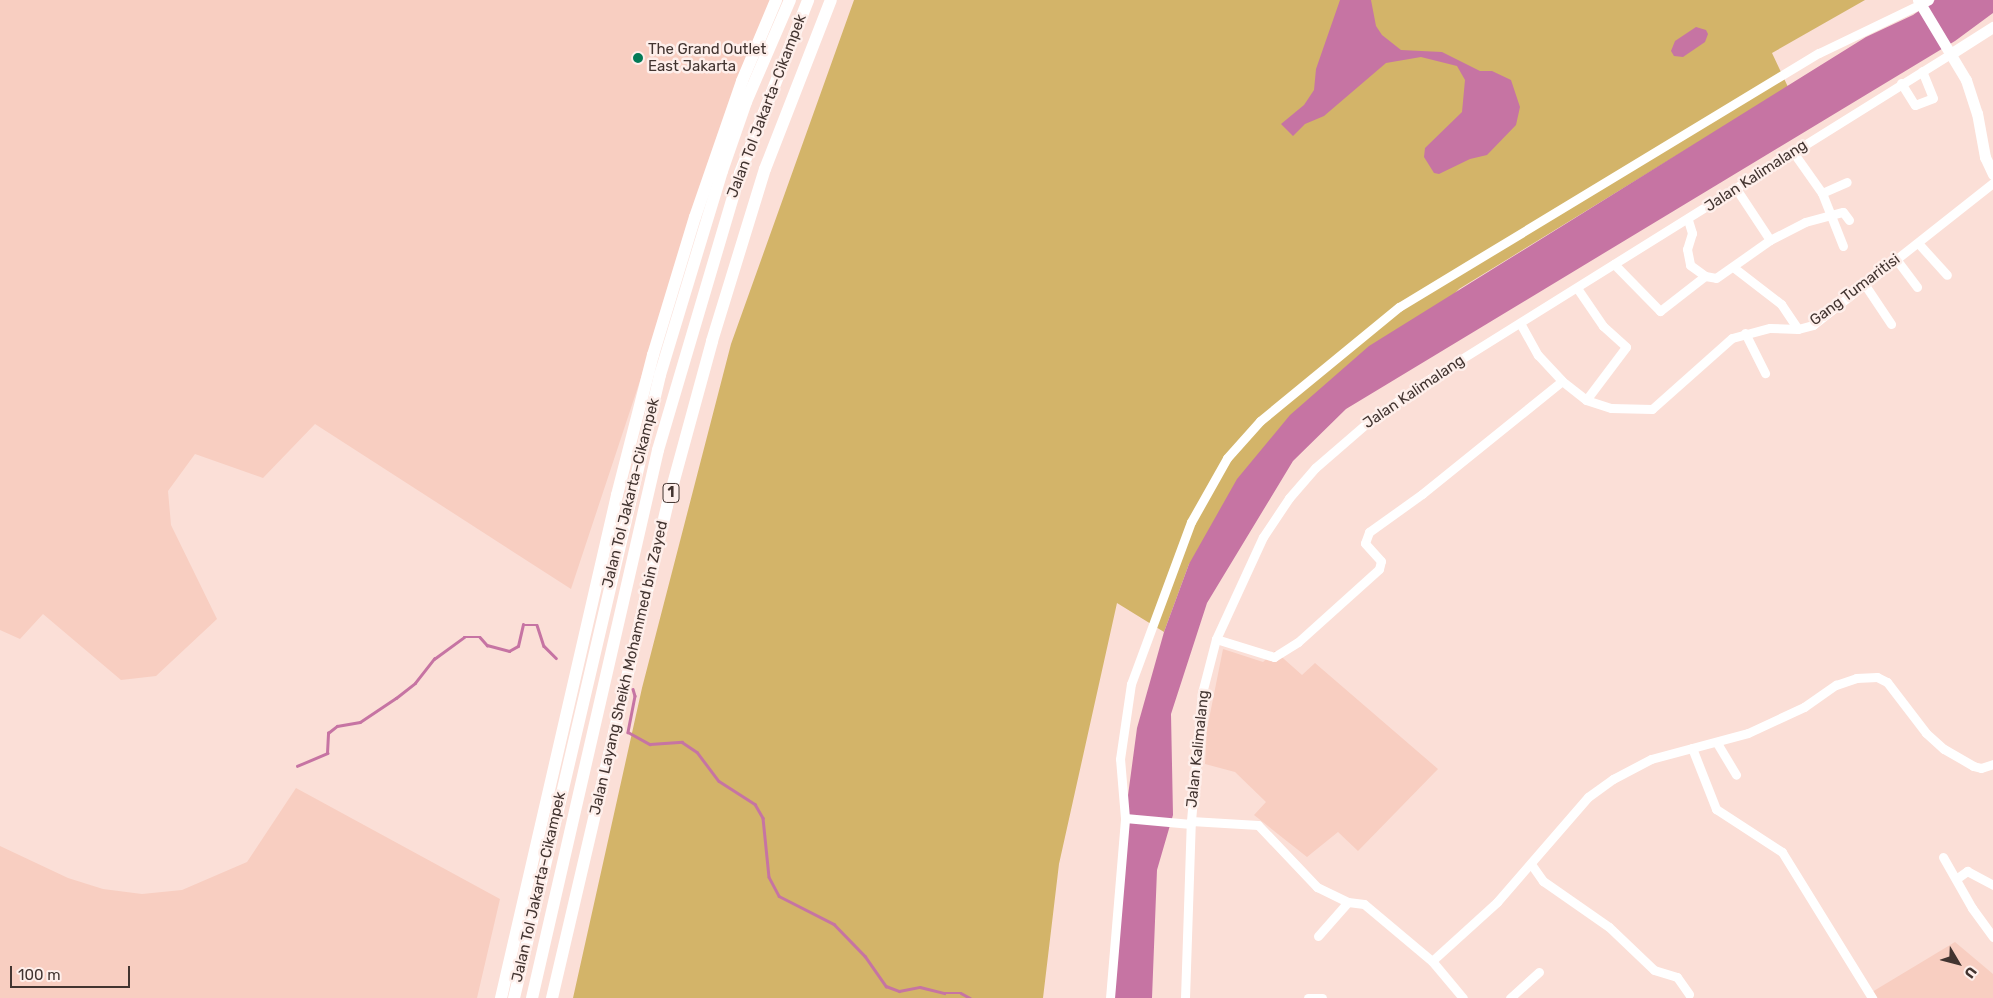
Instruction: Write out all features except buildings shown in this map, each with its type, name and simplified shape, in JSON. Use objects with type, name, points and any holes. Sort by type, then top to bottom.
[{"type":"highway","points":[[501,998],[601,561],[653,355],[698,208],[742,81],[776,0]]},
{"type":"highway","name":"Jalan Tol Jakarta–Cikampek","points":[[514,998],[630,495],[669,341],[725,162],[790,0]]},
{"type":"highway","name":"Jalan Tol Jakarta–Cikampek","points":[[532,998],[660,441],[740,174],[808,0]]},
{"type":"highway","name":"Jalan Layang Sheikh Mohammed bin Zayed","points":[[552,998],[665,516],[712,341],[765,169],[831,0]]},
{"type":"main road","points":[[1923,3],[1951,51],[1977,113],[1991,168]]},
{"type":"main road","name":"Jalan Kalimalang","points":[[1951,51],[1993,27]]},
{"type":"street","points":[[1110,998],[1129,819],[1120,759],[1137,663],[1194,515],[1227,458],[1249,433],[1356,340],[1399,307],[1810,58],[1923,3]]},
{"type":"street","name":"Jalan Kalimalang","points":[[1185,998],[1188,822],[1202,694],[1216,639],[1263,537],[1288,498],[1315,468],[1366,423],[1423,383],[1737,190],[1901,83],[1922,72],[1951,51]]},
{"type":"street","points":[[1901,83],[1914,105],[1933,98],[1922,72]]},
{"type":"street","points":[[1793,152],[1822,193],[1842,246]]},
{"type":"street","points":[[1822,193],[1846,182]]},
{"type":"street","name":"Gang Tumaritisi","points":[[1520,323],[1538,355],[1562,381],[1586,400],[1611,408],[1635,410],[1655,407],[1726,342],[1745,333],[1770,328],[1798,329],[1813,325],[1993,183]]},
{"type":"street","points":[[1737,190],[1770,240]]},
{"type":"street","points":[[1688,220],[1692,232],[1688,249],[1690,265],[1705,276],[1716,278],[1770,240],[1830,214],[1845,212],[1849,220]]},
{"type":"street","points":[[1918,243],[1947,275]]},
{"type":"street","points":[[1896,259],[1917,287]]},
{"type":"street","points":[[1614,264],[1660,311],[1689,285],[1705,276]]},
{"type":"street","points":[[1734,266],[1781,304],[1798,329]]},
{"type":"street","points":[[1864,285],[1891,324]]},
{"type":"street","points":[[1577,288],[1603,326],[1626,347],[1586,400]]},
{"type":"street","points":[[1745,333],[1765,373]]},
{"type":"street","points":[[1216,639],[1274,657],[1298,642],[1379,569],[1381,561],[1365,543],[1369,532],[1422,494],[1562,381]]},
{"type":"street","points":[[1432,961],[1497,902],[1588,797],[1646,762],[1748,733],[1804,707],[1836,685],[1856,678],[1876,677],[1887,682],[1926,733],[1944,749],[1973,766],[1981,768],[1993,764]]},
{"type":"street","points":[[1717,743],[1736,776]]},
{"type":"street","points":[[1692,748],[1716,809],[1782,852],[1872,998]]},
{"type":"street","points":[[1129,819],[1254,823],[1317,887],[1348,902],[1364,904],[1432,961],[1464,998]]},
{"type":"street","points":[[1943,857],[1993,937]]},
{"type":"street","points":[[1531,864],[1543,881],[1609,927],[1654,970],[1677,977],[1689,994]]},
{"type":"street","points":[[1956,879],[1966,871],[1993,884]]},
{"type":"street","points":[[1318,936],[1348,902]]},
{"type":"street","points":[[1510,998],[1540,972]]},
{"type":"street","points":[[1308,998],[1322,998]]},
{"type":"shaded area","points":[[0,0],[777,0],[677,269],[571,589],[315,424],[263,478],[195,454],[168,491],[171,525],[217,619],[156,676],[121,680],[43,614],[20,639],[0,630]]},
{"type":"shaded area","points":[[854,0],[1865,0],[1772,53],[1788,87],[1459,289],[1189,564],[1164,632],[1117,603],[1059,864],[1043,998],[573,998],[642,688],[731,344]]},
{"type":"shaded area","points":[[1340,0],[1371,0],[1376,26],[1382,35],[1401,50],[1442,52],[1480,71],[1492,71],[1511,80],[1520,107],[1516,125],[1487,155],[1470,159],[1439,174],[1434,173],[1424,157],[1425,148],[1462,112],[1465,80],[1457,66],[1421,57],[1386,63],[1324,116],[1305,124],[1293,136],[1281,124],[1304,105],[1314,90],[1316,69]]},
{"type":"shaded area","points":[[1935,0],[1993,0],[1993,13],[1955,41],[1346,409],[1293,461],[1207,603],[1171,714],[1173,815],[1157,870],[1152,998],[1110,998],[1125,818],[1137,728],[1164,632],[1189,564],[1237,479],[1290,415],[1369,346],[1866,37],[1913,15]]},
{"type":"shaded area","points":[[1696,27],[1706,30],[1708,34],[1705,42],[1683,57],[1674,56],[1671,51],[1675,41]]},
{"type":"shaded area","points":[[1223,649],[1263,662],[1275,651],[1302,675],[1315,663],[1438,769],[1358,851],[1338,832],[1307,857],[1254,815],[1266,802],[1235,772],[1205,764],[1207,729]]},
{"type":"shaded area","points":[[296,788],[500,899],[477,998],[0,998],[0,846],[68,878],[103,889],[142,894],[182,890],[247,862]]},
{"type":"shaded area","points":[[1955,942],[1993,974],[1993,998],[1876,998],[1872,992]]},
{"type":"waterway","points":[[297,766],[327,753],[328,733],[337,726],[360,722],[396,698],[415,683],[434,659],[464,637],[480,637],[487,645],[509,651],[518,646],[523,625],[537,625],[544,646],[556,658]]},
{"type":"waterway","points":[[633,689],[635,696],[628,732],[650,744],[682,742],[697,752],[719,781],[755,804],[763,818],[769,877],[779,896],[834,924],[865,956],[886,986],[899,991],[920,987],[944,993],[961,993],[970,998]]},
{"type":"place","name":"The Grand Outlet East Jakarta","points":[[638,58]]}]
